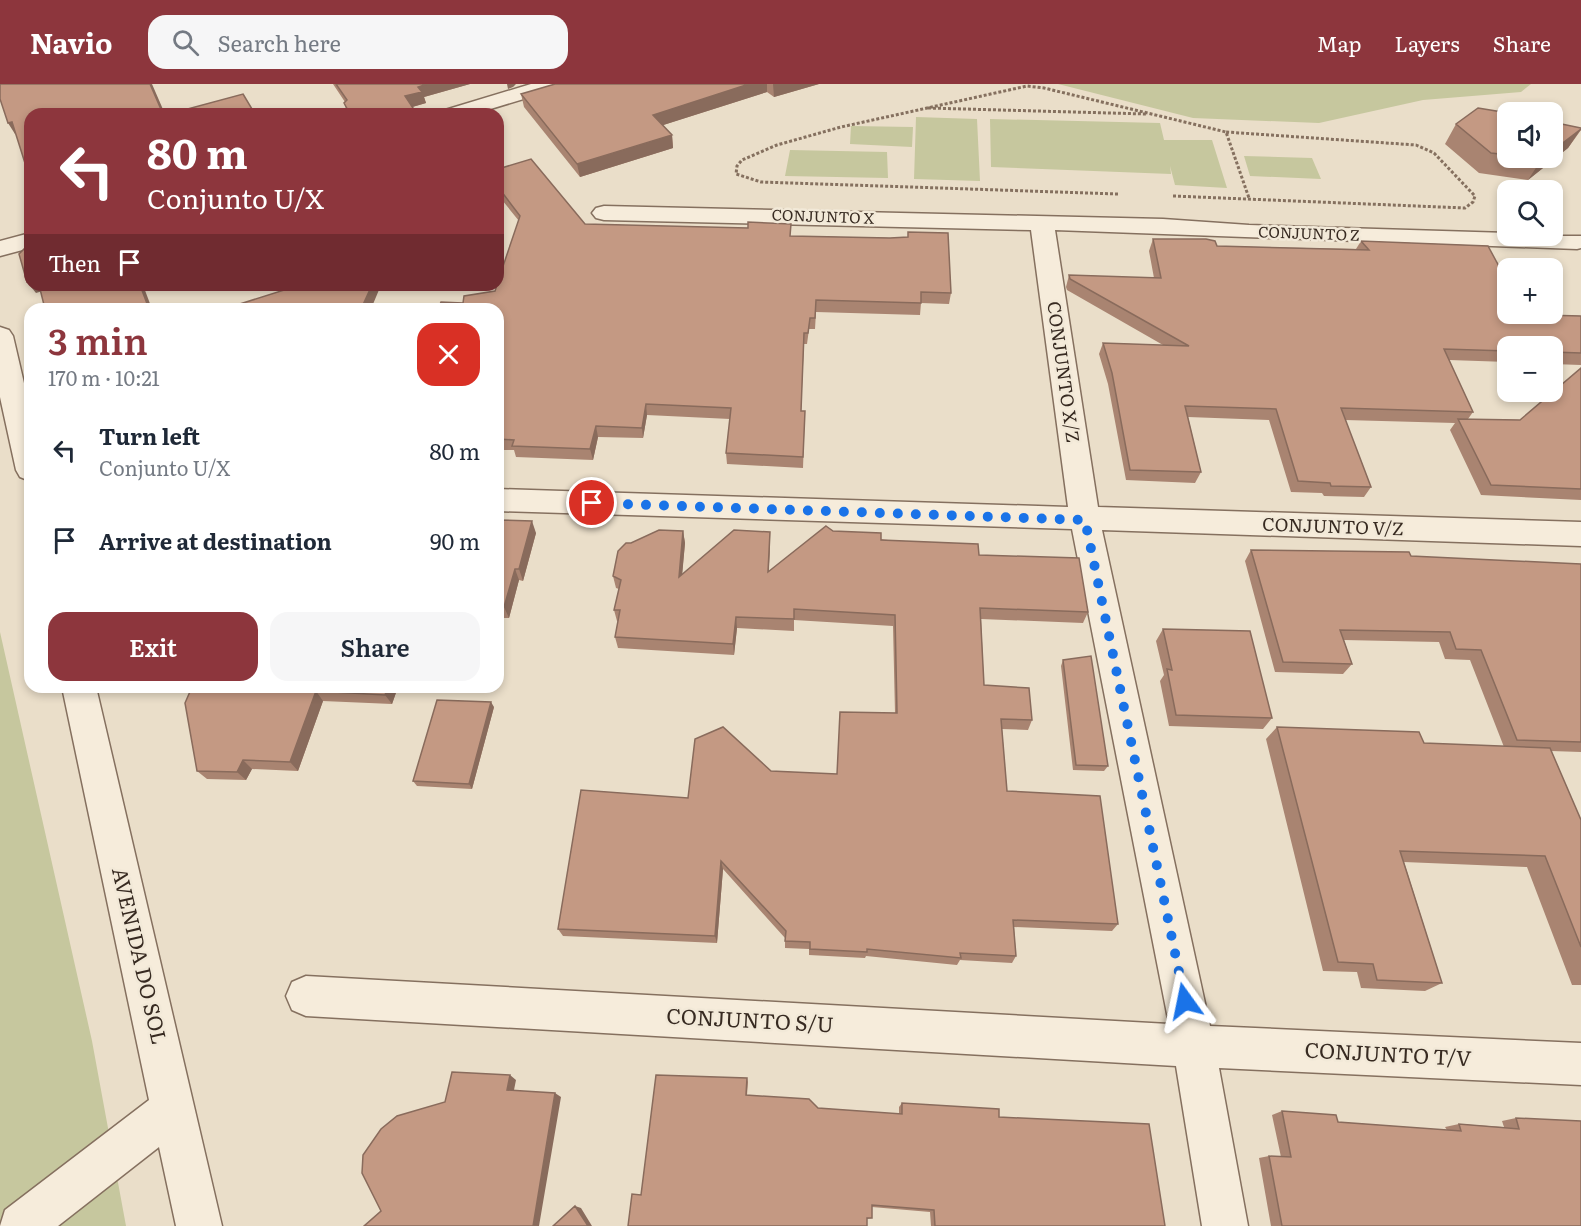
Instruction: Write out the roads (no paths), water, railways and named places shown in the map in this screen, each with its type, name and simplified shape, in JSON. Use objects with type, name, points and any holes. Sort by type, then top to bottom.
[{"type":"street","points":[[472,108],[553,84]]},
{"type":"street","name":"CONJUNTO X","points":[[604,213],[688,213],[1042,224]]},
{"type":"street","name":"CONJUNTO Z","points":[[1042,224],[1163,226],[1249,232],[1577,242]]},
{"type":"street","name":"CONJUNTO X/Z","points":[[1042,224],[1085,520],[1194,1046],[1225,1226]]},
{"type":"street","points":[[0,249],[24,242]]},
{"type":"street","points":[[0,336],[24,443]]},
{"type":"street","name":"CONJUNTO V/Z","points":[[504,500],[1581,534]]},
{"type":"street","name":"AVENIDA DO SOL","points":[[80,693],[199,1226]]},
{"type":"street","name":"CONJUNTO S/U","points":[[306,996],[1194,1046]]},
{"type":"street","name":"CONJUNTO T/V","points":[[1194,1046],[1581,1064]]},
{"type":"street","points":[[21,1226],[173,1109]]}]
